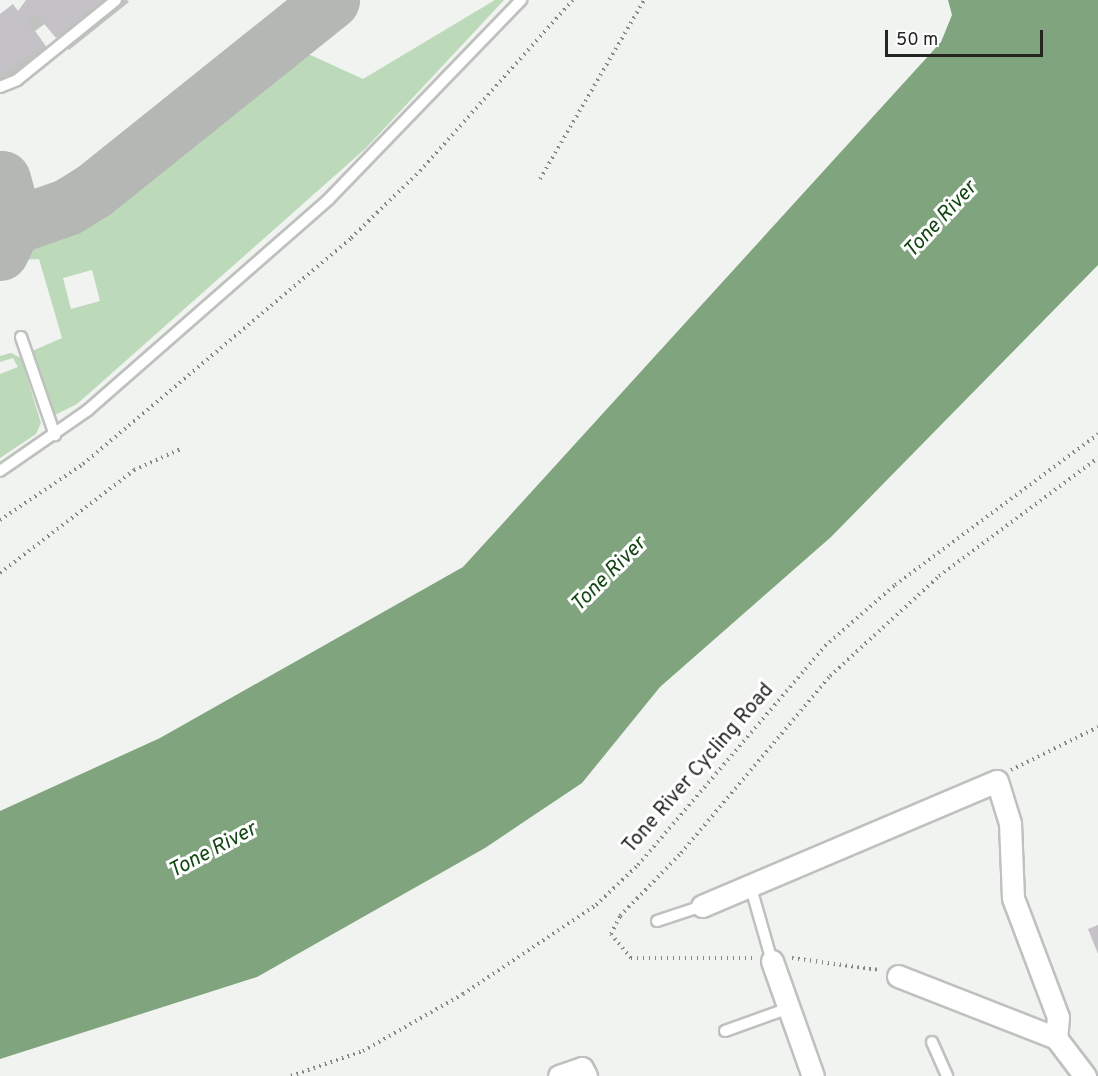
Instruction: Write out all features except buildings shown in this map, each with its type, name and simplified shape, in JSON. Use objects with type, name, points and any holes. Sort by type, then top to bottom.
[{"type":"street","points":[[702,906],[751,888],[997,781],[1010,823],[1013,897],[1058,1017],[1056,1038]]},
{"type":"street","points":[[772,961],[813,1076]]},
{"type":"street","points":[[898,976],[1056,1038],[1085,1076]]},
{"type":"street","points":[[560,1076],[582,1068],[586,1076]]},
{"type":"lane","points":[[0,87],[17,80],[116,0]]},
{"type":"lane","points":[[0,471],[56,435],[387,144],[521,0]]},
{"type":"lane","points":[[21,337],[56,435]]},
{"type":"lane","points":[[751,888],[772,961]]},
{"type":"lane","points":[[657,921],[702,906]]},
{"type":"lane","points":[[725,1031],[789,1008]]},
{"type":"lane","points":[[932,1042],[947,1076]]},
{"type":"path","points":[[0,520],[92,457],[351,238],[420,171],[573,0]]},
{"type":"path","points":[[540,179],[644,0]]},
{"type":"path","name":"Tone River Cycling Road","points":[[291,1076],[363,1052],[463,994],[596,905],[638,865],[825,646],[895,585],[1098,434]]},
{"type":"path","points":[[0,573],[134,470],[183,448]]},
{"type":"path","points":[[898,976],[850,962],[631,958],[611,934],[620,916],[681,853],[830,676],[939,576],[1098,458]]},
{"type":"path","points":[[997,781],[1098,727]]},
{"type":"shaded area","points":[[495,0],[504,0],[366,148],[77,404],[53,416],[30,352],[62,338],[39,259],[21,260],[21,244],[86,223],[297,56],[306,53],[363,79]],"holes":[[[92,270],[100,301],[71,309],[63,278]]]},
{"type":"shaded area","points":[[11,353],[21,358],[41,423],[36,434],[0,458],[0,374],[18,367],[13,358],[0,362],[0,356]]},
{"type":"water","name":"Tone River","points":[[948,0],[1098,0],[1098,265],[831,537],[660,687],[582,783],[485,848],[257,977],[0,1059],[0,811],[160,738],[463,567],[941,42],[952,15]]},
{"type":"taxiway","points":[[0,252],[12,226],[67,207],[93,191],[331,0]]},
{"type":"taxiway","points":[[2,179],[10,209],[7,230]]}]
